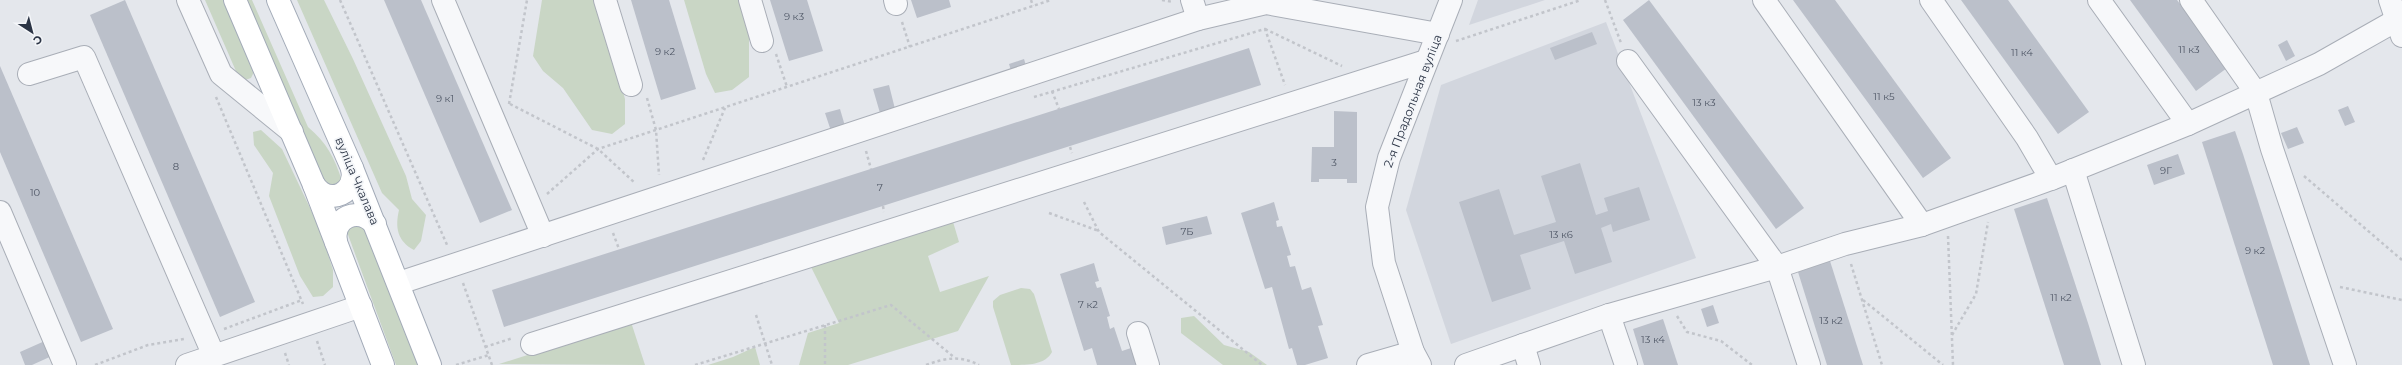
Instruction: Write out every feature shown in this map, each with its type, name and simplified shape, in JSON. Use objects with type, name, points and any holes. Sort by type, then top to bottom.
[{"type":"main road","points":[[235,0],[314,185],[383,365]]},
{"type":"main road","name":"вуліца Чкалава","points":[[278,0],[352,168],[430,365]]},
{"type":"main road","points":[[314,185],[322,194],[328,196],[340,195],[350,187],[354,175],[352,168]]},
{"type":"main road","points":[[336,242],[336,228],[344,218],[350,215],[364,215],[375,224]]},
{"type":"street","points":[[188,0],[221,74],[292,132]]},
{"type":"street","points":[[443,0],[543,236]]},
{"type":"street","points":[[605,0],[631,85]]},
{"type":"street","points":[[750,0],[762,41]]},
{"type":"street","name":"2-я Прадольная вуліца","points":[[1416,358],[1384,262],[1377,207],[1389,158],[1426,61],[1446,38],[1451,0]]},
{"type":"street","points":[[1764,0],[1922,225]]},
{"type":"street","points":[[1931,0],[2027,138],[2051,179]]},
{"type":"street","points":[[2099,0],[2188,124]]},
{"type":"street","points":[[2191,0],[2256,92],[2345,365]]},
{"type":"street","points":[[1466,365],[1609,315],[1777,267],[1845,244],[1922,225],[2074,170],[2188,124],[2319,64],[2400,24],[2390,0]]},
{"type":"street","points":[[398,283],[463,276],[543,236],[695,186],[1195,9],[1266,3],[1341,9],[1446,38]]},
{"type":"street","points":[[29,74],[84,57],[214,356]]},
{"type":"street","points":[[524,341],[1370,80],[1426,61]]},
{"type":"street","points":[[1628,61],[1777,267],[1809,365]]},
{"type":"street","points":[[2074,170],[2134,365]]},
{"type":"street","points":[[0,212],[65,365]]},
{"type":"street","points":[[187,365],[361,306]]},
{"type":"street","points":[[1609,315],[1626,365]]},
{"type":"street","points":[[1138,333],[1148,365]]},
{"type":"street","points":[[1523,345],[1529,365]]},
{"type":"street","points":[[1368,365],[1416,358]]},
{"type":"path","points":[[340,0],[463,276],[492,365]]},
{"type":"path","points":[[502,140],[527,0]]},
{"type":"path","points":[[1031,0],[1033,6]]},
{"type":"path","points":[[531,208],[598,149],[1051,0]]},
{"type":"path","points":[[1446,38],[1581,0]]},
{"type":"path","points":[[1606,0],[1628,61]]},
{"type":"path","points":[[895,2],[910,46]]},
{"type":"path","points":[[1265,28],[1286,87]]},
{"type":"path","points":[[1030,98],[1265,28],[1370,80]]},
{"type":"path","points":[[1052,91],[1059,109]]},
{"type":"path","points":[[215,95],[310,323],[325,365]]},
{"type":"path","points":[[509,104],[598,149],[656,199]]},
{"type":"path","points":[[695,186],[725,107]]},
{"type":"path","points":[[656,130],[656,199]]},
{"type":"path","points":[[859,154],[874,149]]},
{"type":"path","points":[[866,152],[871,169]]},
{"type":"path","points":[[2302,174],[2402,260]]},
{"type":"path","points":[[1952,336],[1976,294],[1992,200]]},
{"type":"path","points":[[1084,202],[1099,232]]},
{"type":"path","points":[[1049,213],[1099,232],[1262,365]]},
{"type":"path","points":[[1947,216],[1953,365]]},
{"type":"path","points":[[606,235],[620,230]]},
{"type":"path","points":[[613,232],[619,249]]},
{"type":"path","points":[[1845,244],[1882,365]]},
{"type":"path","points":[[2318,283],[2402,300]]},
{"type":"path","points":[[1666,299],[1687,332],[1722,341],[1752,365]]},
{"type":"path","points":[[1862,300],[1943,365]]},
{"type":"path","points":[[695,365],[891,305],[955,358]]},
{"type":"path","points":[[756,315],[772,365]]},
{"type":"path","points":[[825,325],[826,365]]},
{"type":"path","points":[[485,347],[524,341]]},
{"type":"path","points":[[456,365],[489,355]]},
{"type":"path","points":[[286,356],[289,365]]},
{"type":"path","points":[[926,365],[955,358],[964,359],[979,365]]},
{"type":"shaded area","points":[[1478,0],[1545,0],[1469,25]]},
{"type":"shaded area","points":[[1606,22],[1696,258],[1451,344],[1406,210],[1441,85]]},
{"type":"green space","points":[[205,0],[225,0],[254,72],[251,78],[245,80],[239,78]]},
{"type":"green space","points":[[246,0],[252,0],[308,127],[325,145],[336,165],[342,181],[331,188],[324,182]]},
{"type":"green space","points":[[297,0],[324,0],[353,59],[406,176],[412,199],[426,215],[421,241],[414,250],[401,238],[397,222],[399,210],[382,193]]},
{"type":"green space","points":[[542,0],[598,0],[625,99],[625,124],[612,134],[592,130],[563,88],[543,71],[533,56]]},
{"type":"green space","points":[[684,0],[741,0],[749,22],[749,77],[732,90],[715,93],[706,74]]},
{"type":"green space","points":[[261,130],[282,149],[320,229],[333,270],[333,287],[323,296],[313,297],[300,276],[269,196],[273,173],[254,145],[253,132]]},
{"type":"green space","points":[[951,215],[959,242],[928,256],[940,292],[989,276],[958,331],[848,365],[799,365],[808,333],[839,323],[810,265]]},
{"type":"green space","points":[[364,223],[419,365],[396,365],[347,232],[348,224]]},
{"type":"green space","points":[[1021,288],[1030,289],[1034,294],[1052,352],[1045,360],[1040,362],[1011,365],[993,307],[993,301],[1000,295]]},
{"type":"green space","points":[[1194,316],[1224,345],[1249,352],[1267,365],[1223,365],[1181,333],[1181,318]]},
{"type":"green space","points":[[631,322],[645,365],[499,364]]},
{"type":"green space","points":[[755,347],[760,365],[708,365],[733,357]]},
{"type":"building","points":[[125,0],[255,302],[220,317],[90,15]]},
{"type":"building","points":[[384,0],[421,0],[512,210],[480,223]]},
{"type":"building","points":[[631,0],[669,0],[696,89],[661,100]]},
{"type":"building","points":[[770,0],[807,0],[823,51],[789,61]]},
{"type":"building","points":[[911,0],[949,0],[951,7],[917,18]]},
{"type":"building","points":[[1649,0],[1804,208],[1776,229],[1623,20]]},
{"type":"building","points":[[1793,0],[1835,0],[1951,158],[1923,178]]},
{"type":"building","points":[[1961,0],[2008,0],[2089,112],[2058,134]]},
{"type":"building","points":[[2130,0],[2177,0],[2227,68],[2196,91]]},
{"type":"building","points":[[1592,32],[1597,44],[1555,60],[1550,48]]},
{"type":"building","points":[[2287,40],[2295,56],[2286,61],[2278,45]]},
{"type":"building","points":[[1249,48],[1261,85],[504,327],[492,290]]},
{"type":"building","points":[[1024,59],[1027,69],[1012,74],[1009,64]]},
{"type":"building","points":[[0,66],[113,329],[81,342],[0,152]]},
{"type":"building","points":[[889,85],[895,109],[880,113],[873,89]]},
{"type":"building","points":[[2348,106],[2355,122],[2345,126],[2338,110]]},
{"type":"building","points":[[840,109],[845,126],[831,131],[825,113]]},
{"type":"building","points":[[1334,111],[1357,112],[1357,183],[1347,183],[1347,179],[1319,179],[1319,182],[1311,182],[1312,147],[1334,147]]},
{"type":"building","points":[[2297,127],[2304,143],[2288,149],[2281,133]]},
{"type":"building","points":[[2235,131],[2310,365],[2273,365],[2202,142]]},
{"type":"building","points":[[2178,154],[2185,174],[2154,185],[2147,165]]},
{"type":"building","points":[[1580,163],[1596,215],[1608,211],[1604,198],[1639,187],[1650,220],[1613,232],[1611,224],[1601,228],[1612,262],[1575,274],[1564,241],[1520,255],[1531,289],[1492,302],[1459,202],[1499,189],[1514,235],[1556,222],[1541,176]]},
{"type":"building","points":[[2047,198],[2101,365],[2064,365],[2014,209]]},
{"type":"building","points":[[1274,202],[1279,220],[1276,221],[1277,227],[1282,226],[1291,255],[1287,256],[1290,267],[1295,266],[1302,290],[1311,287],[1323,325],[1318,326],[1328,358],[1305,365],[1297,365],[1292,348],[1289,349],[1272,287],[1265,289],[1241,213]]},
{"type":"building","points":[[1207,216],[1212,234],[1166,245],[1162,227]]},
{"type":"building","points":[[1830,261],[1863,365],[1827,365],[1798,272]]},
{"type":"building","points":[[1094,263],[1099,281],[1095,282],[1097,288],[1101,287],[1110,316],[1107,317],[1110,329],[1114,327],[1122,351],[1131,348],[1136,365],[1097,365],[1092,348],[1084,351],[1060,274]]},
{"type":"building","points":[[1713,305],[1719,323],[1707,327],[1701,309]]},
{"type":"building","points":[[1663,319],[1678,365],[1644,365],[1633,329]]},
{"type":"building","points":[[47,340],[54,355],[32,365],[25,365],[20,352]]}]
